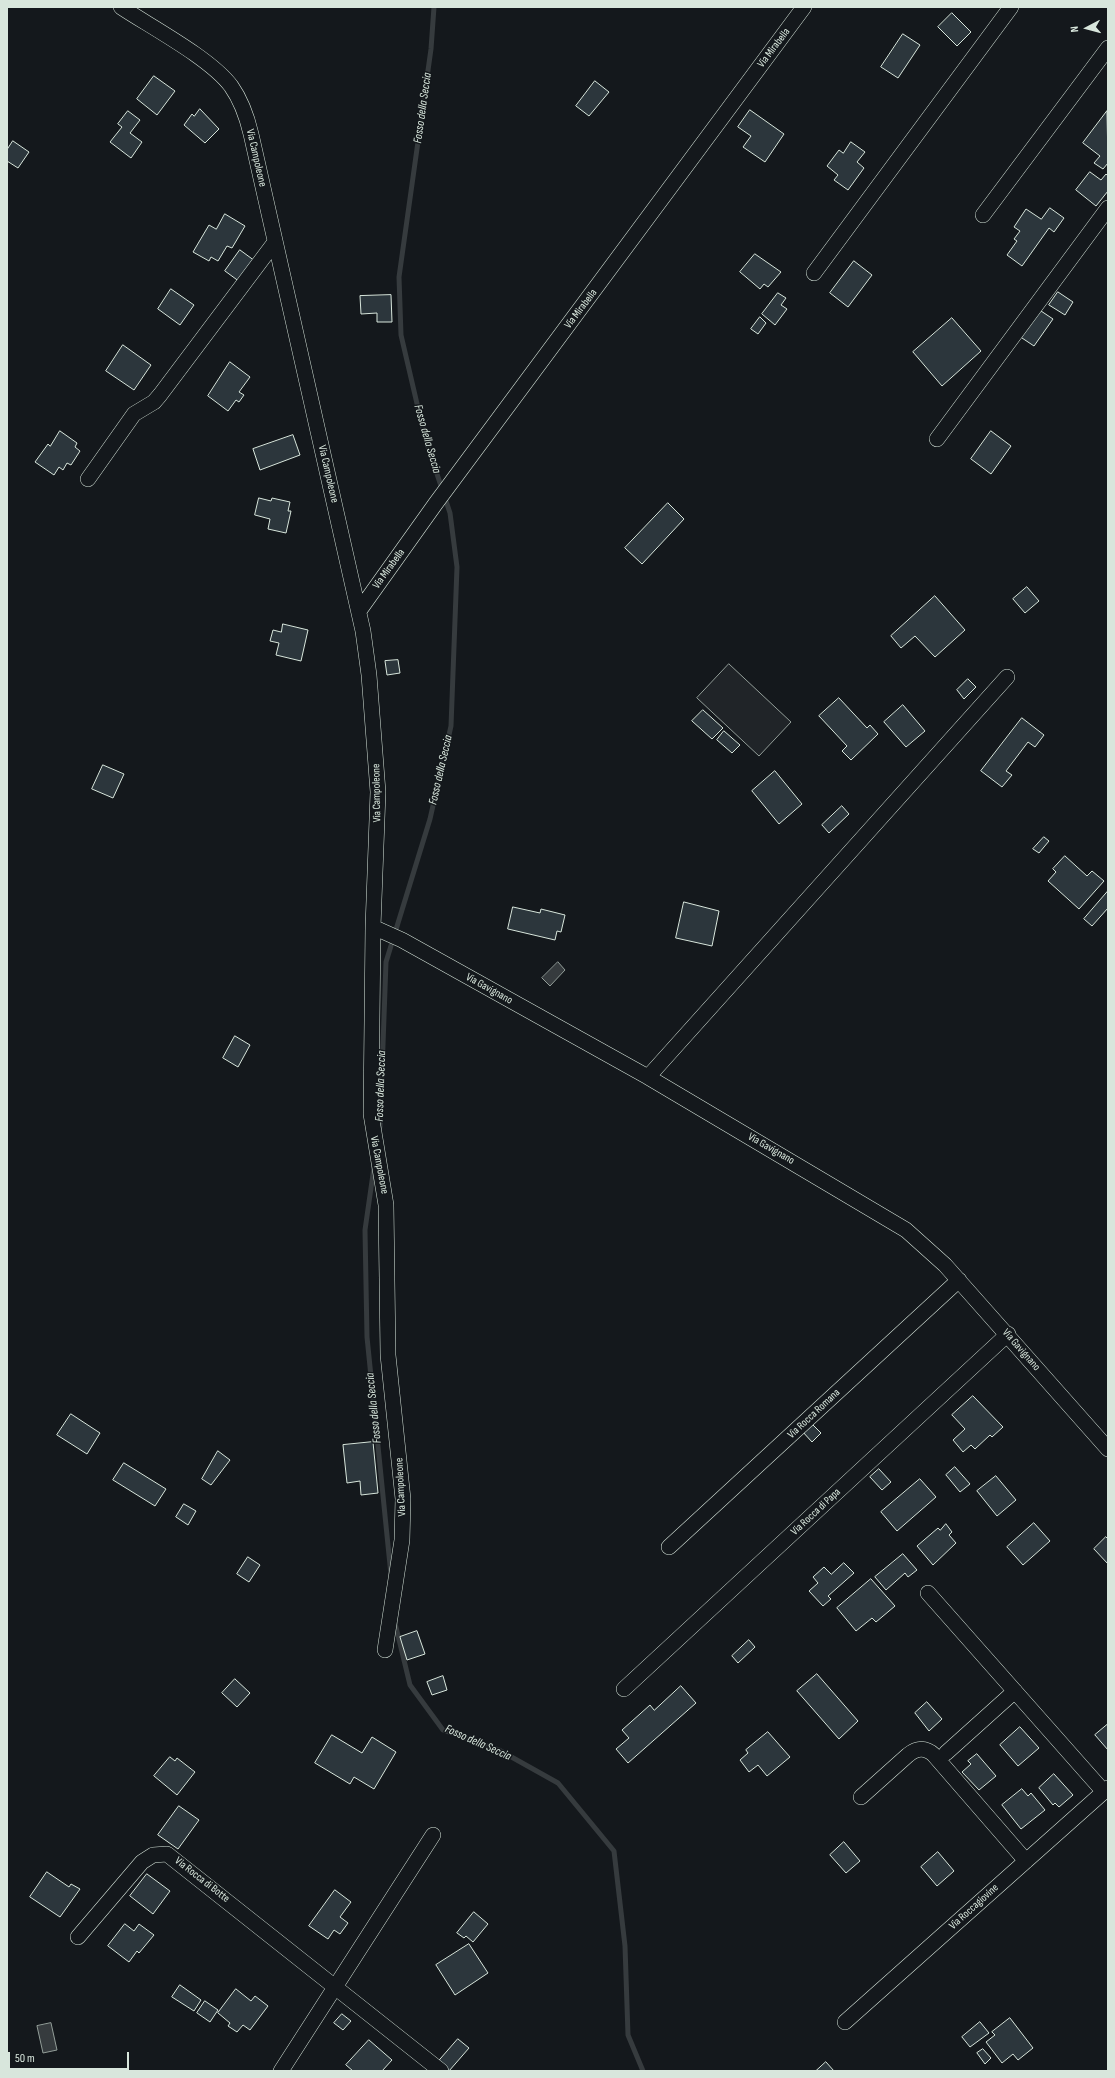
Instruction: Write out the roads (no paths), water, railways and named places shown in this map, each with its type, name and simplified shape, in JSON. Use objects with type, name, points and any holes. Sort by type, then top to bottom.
[{"type":"street","name":"Via Campoleone","points":[[121,7],[196,56],[222,77],[234,91],[244,111],[251,134],[359,611],[369,675],[378,780],[378,822],[373,927],[371,1100],[373,1132],[386,1197],[388,1226],[387,1322],[389,1363],[398,1437],[403,1499],[402,1534],[385,1650]]},
{"type":"street","name":"Via Mirabella","points":[[359,611],[436,503],[804,7]]},
{"type":"street","points":[[814,273],[1011,7]]},
{"type":"street","points":[[982,215],[1108,48]]},
{"type":"street","points":[[938,439],[1108,208]]},
{"type":"street","points":[[88,479],[134,414],[154,402],[160,395],[275,242]]},
{"type":"street","points":[[648,1077],[1007,677]]},
{"type":"street","name":"Via Gavignano","points":[[373,927],[402,940],[648,1077],[891,1219],[922,1243],[960,1280],[1108,1448]]},
{"type":"street","name":"Via Rocca Romana","points":[[669,1547],[960,1280]]},
{"type":"street","name":"Via Rocca di Papa","points":[[624,1689],[1008,1334]]},
{"type":"street","name":"Via Roccagiovine","points":[[845,2022],[1106,1790],[928,1593]]},
{"type":"street","points":[[946,1753],[1015,1691]]},
{"type":"street","points":[[861,1797],[908,1755],[916,1750],[926,1750],[934,1755],[1026,1861]]},
{"type":"street","points":[[281,2071],[334,1986],[433,1835]]},
{"type":"street","name":"Via Rocca di Botte","points":[[78,1937],[142,1862],[153,1854],[163,1853],[175,1859],[441,2071]]},
{"type":"waterway","name":"Fosso della Seccia","points":[[380,1127],[386,962],[430,819],[451,726],[457,567],[450,513],[425,438],[401,335],[399,277],[431,49],[434,7]]},
{"type":"waterway","name":"Fosso della Seccia","points":[[374,1167],[365,1230],[367,1337],[391,1575]]},
{"type":"waterway","name":"Fosso della Seccia","points":[[395,1623],[410,1685],[443,1730],[499,1750],[558,1783],[614,1851],[625,1946],[628,2035],[643,2071]]}]
